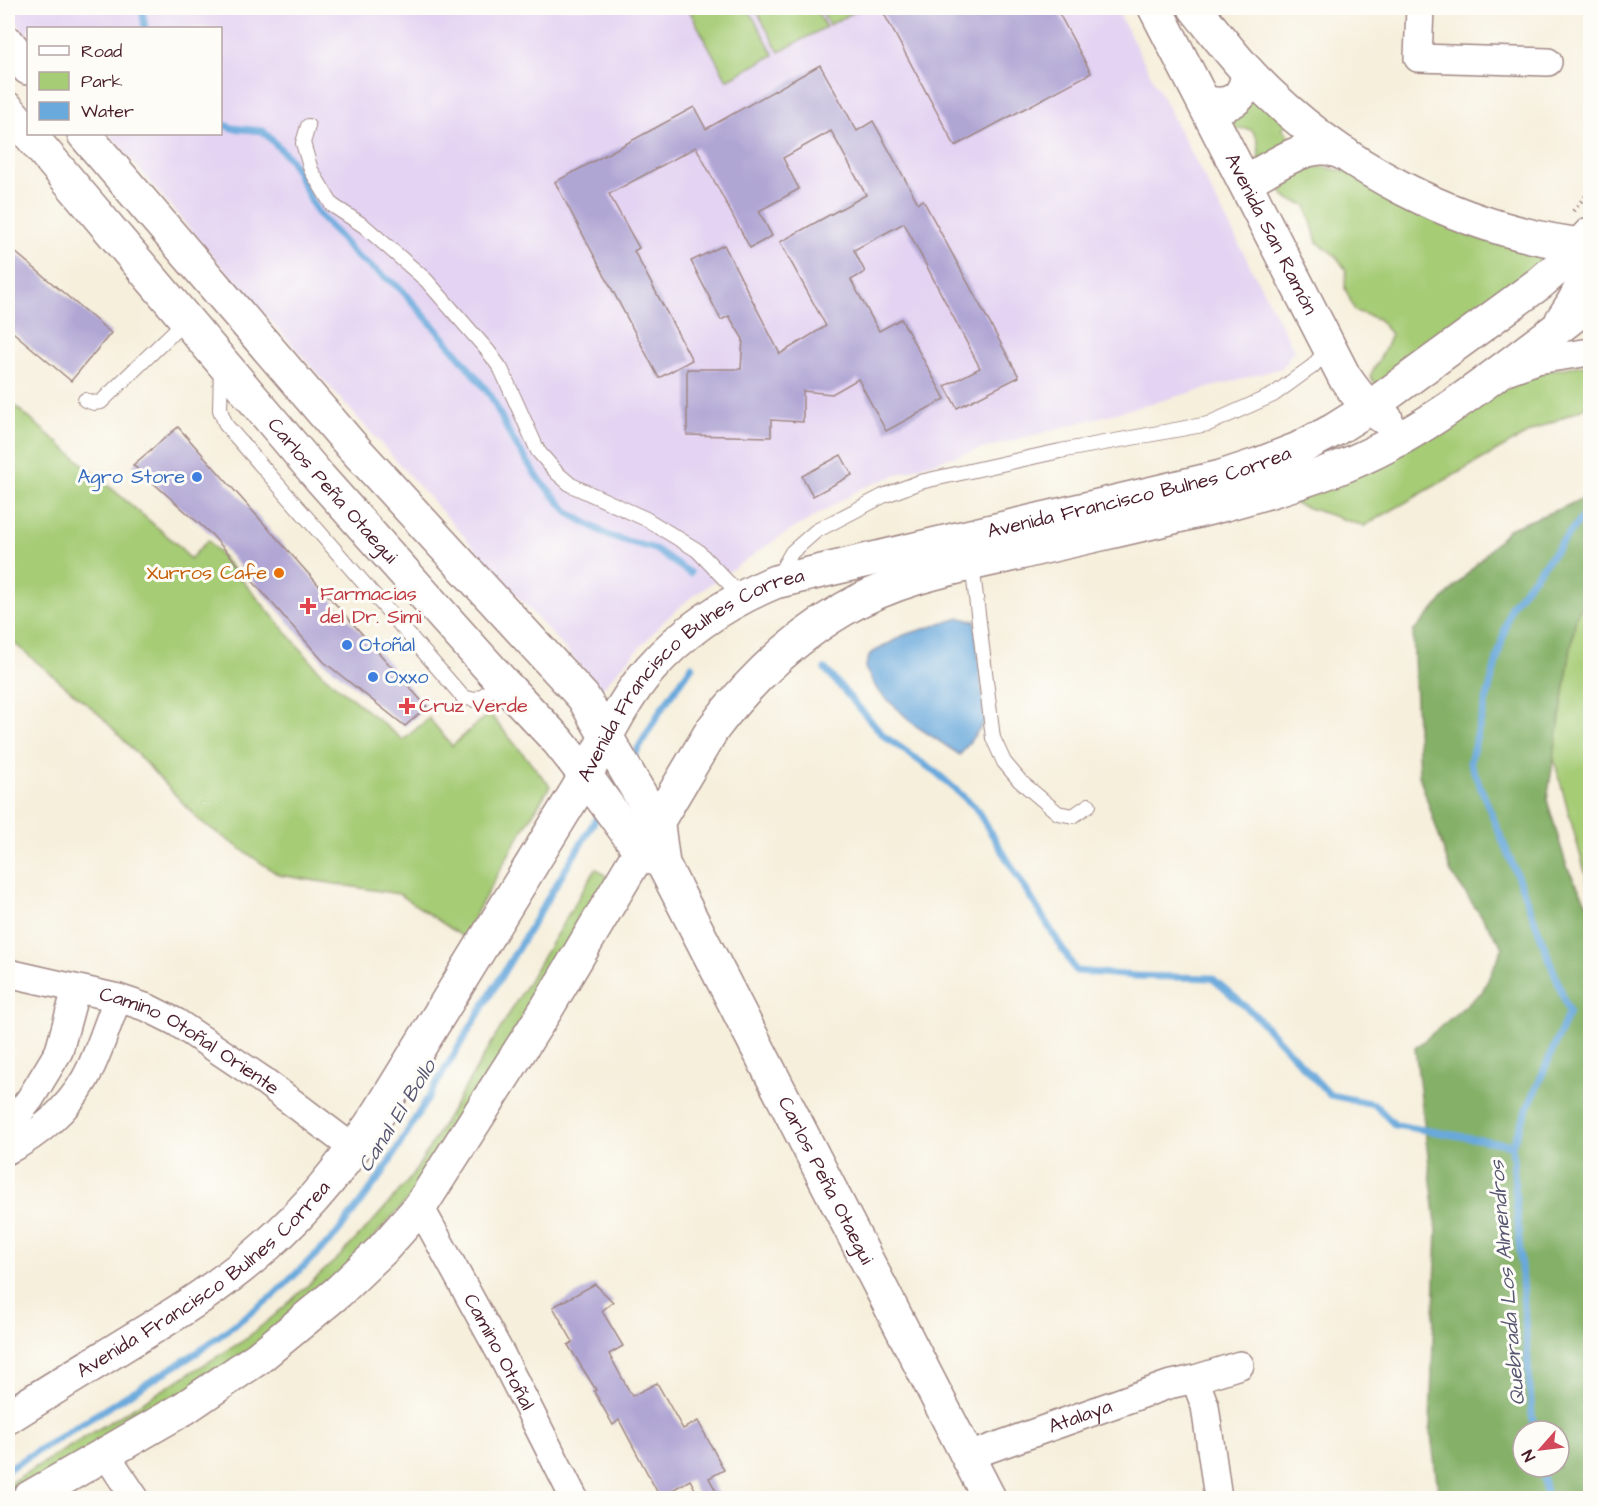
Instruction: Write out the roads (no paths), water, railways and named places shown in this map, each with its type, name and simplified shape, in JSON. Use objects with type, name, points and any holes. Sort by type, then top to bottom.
[{"type":"street","name":"Avenida San Ramón","points":[[1155,8],[1355,394],[1369,408],[1384,418],[1418,429]]},
{"type":"street","points":[[1195,8],[1248,72],[1298,118],[1346,154],[1404,189],[1455,213],[1520,233],[1587,242],[1585,275],[1580,294],[1556,328]]},
{"type":"street","points":[[1420,8],[1418,58],[1548,62]]},
{"type":"street","points":[[8,43],[27,67]]},
{"type":"street","points":[[1204,102],[1223,104],[1240,96],[1246,85],[1248,72]]},
{"type":"street","name":"Carlos Peña Otaegui","points":[[8,109],[27,132]]},
{"type":"street","name":"Carlos Peña Otaegui","points":[[30,135],[320,478],[503,683],[558,741],[644,849],[969,1456],[989,1498]]},
{"type":"street","name":"Carlos Peña Otaegui","points":[[85,135],[351,445],[583,697],[653,815],[644,849]]},
{"type":"street","points":[[1245,182],[1296,154],[1311,149],[1333,149],[1346,154]]},
{"type":"street","name":"Avenida Francisco Bulnes Correa","points":[[8,1417],[168,1318],[235,1272],[296,1218],[326,1185],[354,1149],[591,782],[612,747],[630,695],[671,647],[717,611],[775,582],[1221,477],[1298,448],[1334,430],[1369,408],[1540,283],[1587,242]]},
{"type":"street","name":"Avenida Francisco Bulnes Correa","points":[[653,815],[723,715],[760,673],[817,625],[846,608],[876,592],[907,580],[1267,493],[1336,469],[1383,449],[1418,429],[1497,375],[1590,302]]},
{"type":"street","points":[[1497,375],[1537,360],[1590,352]]},
{"type":"street","points":[[287,439],[300,439],[312,433],[319,421],[320,408]]},
{"type":"street","points":[[320,478],[320,467],[324,458],[341,446],[351,445]]},
{"type":"street","points":[[29,1498],[221,1384],[294,1331],[372,1259],[420,1207],[548,1008],[644,849]]},
{"type":"street","name":"Camino Otoñal Oriente","points":[[8,973],[118,998],[148,1008],[202,1038],[264,1081],[354,1149]]},
{"type":"street","points":[[8,1127],[30,1099],[59,1051],[76,989]]},
{"type":"street","points":[[8,1150],[37,1132],[71,1098],[85,1079],[118,998]]},
{"type":"street","name":"Camino Otoñal","points":[[420,1207],[501,1354],[574,1498]]},
{"type":"street","name":"Atalaya","points":[[969,1456],[1168,1385],[1240,1365]]},
{"type":"street","points":[[1195,1379],[1205,1406],[1218,1498]]},
{"type":"street","points":[[105,1453],[135,1498]]},
{"type":"lane","points":[[308,126],[303,143],[311,170],[332,205],[364,226],[426,280],[488,351],[509,385],[526,429],[538,451],[557,473],[571,485],[646,519],[697,550],[742,597]]},
{"type":"lane","points":[[85,400],[94,403],[101,402],[186,320]]},
{"type":"lane","points":[[775,582],[792,552],[816,531],[883,496],[920,482],[1048,453],[1208,424],[1273,395],[1313,366],[1329,347]]},
{"type":"lane","points":[[221,363],[220,410],[226,425],[455,688],[463,697],[476,700],[503,683]]},
{"type":"lane","points":[[972,564],[993,738],[1004,762],[1020,781],[1058,813],[1073,816],[1089,805]]},
{"type":"water","points":[[960,618],[975,621],[985,721],[960,755],[916,726],[878,691],[865,668],[870,654],[904,635]]},
{"type":"waterway","points":[[142,8],[145,27]]},
{"type":"waterway","points":[[222,124],[232,128],[263,131],[290,159],[317,212],[356,256],[401,289],[456,352],[491,396],[511,437],[538,478],[569,513],[609,536],[655,549],[690,573]]},
{"type":"waterway","name":"Quebrada Los Almendros","points":[[1533,1419],[1512,1145],[1569,1012],[1525,895],[1470,762],[1511,606],[1584,515],[1590,514]]},
{"type":"waterway","name":"Canal El Bollo","points":[[632,759],[662,708],[692,666]]},
{"type":"waterway","points":[[825,669],[884,736],[938,774],[975,807],[1076,971],[1135,976],[1212,978],[1254,1014],[1330,1095],[1374,1104],[1395,1125],[1512,1145]]},
{"type":"waterway","name":"Canal El Bollo","points":[[8,1469],[198,1352],[273,1296],[336,1235],[382,1174],[600,812]]},
{"type":"waterway","name":"Quebrada Los Almendros","points":[[1543,1479],[1547,1498]]},
{"type":"place","name":"Agro Store","points":[[197,477]]},
{"type":"place","name":"Xurros Cafe","points":[[279,573]]},
{"type":"place","name":"Farmacias del Dr. Simi","points":[[308,606]]},
{"type":"place","name":"Otoñal","points":[[347,645]]},
{"type":"place","name":"Oxxo","points":[[373,677]]},
{"type":"place","name":"Cruz Verde","points":[[407,706]]}]
